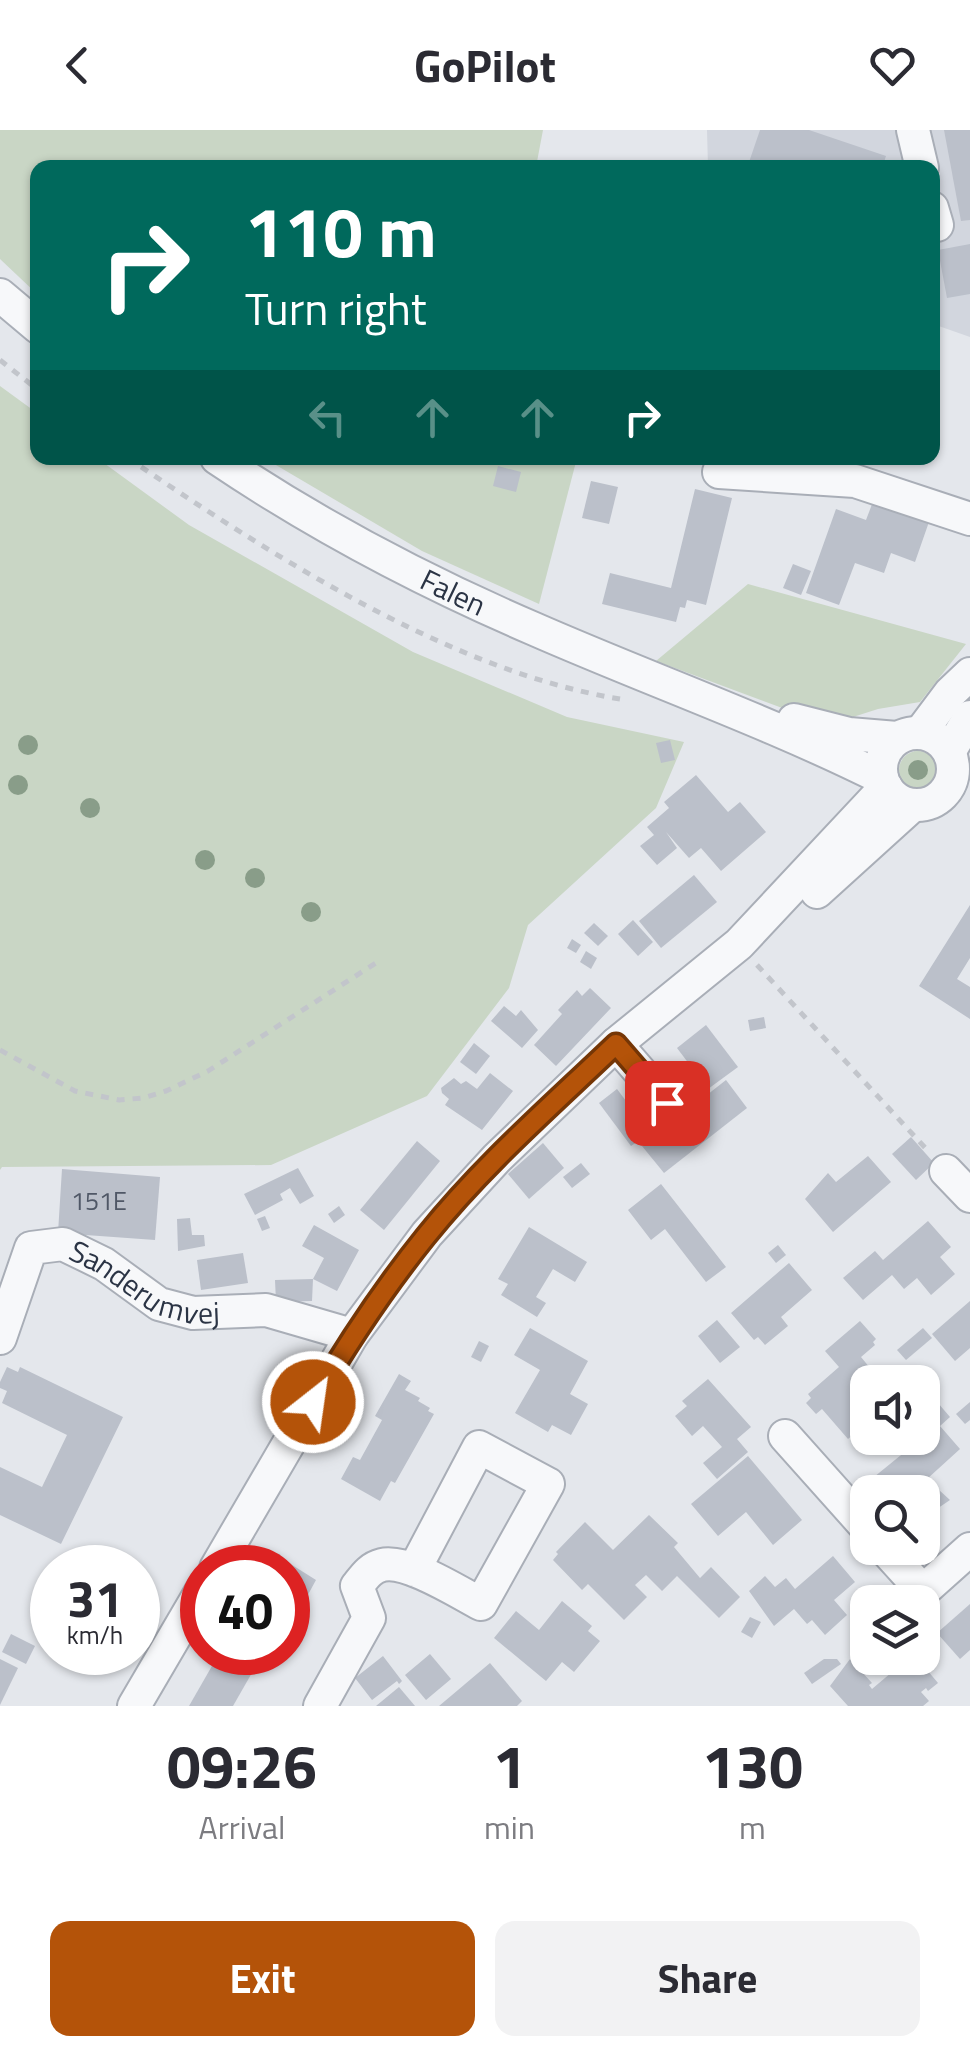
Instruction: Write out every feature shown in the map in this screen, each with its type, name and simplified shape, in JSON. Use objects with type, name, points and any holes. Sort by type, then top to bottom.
[{"type":"street","points":[[913,130],[920,160]]},
{"type":"street","points":[[0,295],[30,320]]},
{"type":"street","name":"Falen","points":[[229,465],[334,529],[443,587],[616,664],[706,698],[904,793],[970,806]]},
{"type":"street","points":[[719,472],[855,481],[970,520]]},
{"type":"street","points":[[904,793],[883,757],[970,674]]},
{"type":"street","name":"Falen","points":[[706,698],[850,734],[909,736]]},
{"type":"street","points":[[229,1545],[352,1335],[427,1234],[497,1158],[616,1044],[738,944],[791,914],[904,793],[951,782],[970,717]]},
{"type":"street","points":[[909,736],[932,736],[957,761]]},
{"type":"street","points":[[616,1044],[667,1103]]},
{"type":"street","points":[[946,1171],[970,1196]]},
{"type":"street","name":"Sanderumvej","points":[[0,1338],[30,1248],[63,1244],[104,1264],[159,1304],[193,1313],[266,1310],[352,1335]]},
{"type":"street","points":[[784,1436],[850,1509]]},
{"type":"street","points":[[320,1706],[369,1618],[358,1586],[368,1571],[386,1564],[414,1570],[481,1604],[548,1484],[479,1447],[414,1570]]},
{"type":"street","points":[[899,1565],[923,1591],[970,1549]]},
{"type":"street","points":[[134,1706],[180,1628]]},
{"type":"path","points":[[0,360],[30,384]]},
{"type":"path","points":[[738,944],[946,1171]]},
{"type":"path","points":[[0,1050],[75,1092],[119,1100],[144,1098],[166,1092],[208,1071],[382,959]]},
{"type":"shaded area","points":[[707,130],[970,130],[970,337],[940,326],[940,160],[708,160]]},
{"type":"green space","points":[[0,130],[543,130],[537,160],[30,160],[30,287],[0,259]]},
{"type":"green space","points":[[0,386],[30,408],[30,465],[107,465],[189,525],[413,652],[567,717],[684,742],[656,808],[528,925],[509,988],[427,1096],[271,1165],[0,1170]]},
{"type":"green space","points":[[276,465],[575,465],[539,604],[422,551]]},
{"type":"green space","points":[[748,584],[966,644],[920,702],[878,709],[828,725],[656,661]]},
{"type":"green space","points":[[918,751],[931,757],[937,770],[931,783],[918,789],[905,783],[899,770],[905,757]]},
{"type":"building","points":[[760,130],[809,130],[886,156],[885,160],[750,160]]},
{"type":"building","points":[[944,130],[970,130],[970,220],[961,221]]},
{"type":"building","points":[[970,244],[970,294],[947,298],[940,250]]},
{"type":"building","points":[[498,466],[521,472],[516,492],[493,486]]},
{"type":"building","points":[[591,481],[618,487],[609,524],[582,518]]},
{"type":"building","points":[[695,489],[732,498],[706,605],[687,600],[685,608],[680,607],[676,622],[602,604],[610,573],[671,588]]},
{"type":"building","points":[[874,499],[930,519],[915,562],[891,553],[884,573],[855,563],[839,605],[806,593],[836,509],[866,520]]},
{"type":"building","points":[[793,564],[811,571],[801,595],[783,588]]},
{"type":"building","points":[[670,740],[675,760],[661,763],[656,743]]},
{"type":"building","points":[[696,775],[728,812],[740,802],[766,832],[721,871],[701,848],[689,858],[666,832],[677,848],[657,865],[640,846],[654,835],[647,827],[669,808],[664,802]]},
{"type":"building","points":[[694,875],[717,902],[661,948],[639,921]]},
{"type":"building","points":[[970,905],[970,958],[957,979],[970,987],[970,1019],[919,986]]},
{"type":"building","points":[[633,920],[653,942],[638,956],[618,934]]},
{"type":"building","points":[[594,923],[608,936],[598,946],[584,933]]},
{"type":"building","points":[[572,939],[581,945],[576,953],[567,948]]},
{"type":"building","points":[[586,951],[597,958],[591,969],[580,962]]},
{"type":"building","points":[[590,988],[611,1008],[556,1066],[534,1045],[577,990],[582,996]]},
{"type":"building","points":[[504,1006],[516,1016],[521,1010],[538,1030],[522,1048],[491,1021]]},
{"type":"building","points":[[764,1017],[766,1028],[750,1031],[748,1020]]},
{"type":"building","points":[[706,1025],[738,1067],[708,1089],[677,1048]]},
{"type":"building","points":[[474,1043],[490,1056],[476,1074],[460,1062]]},
{"type":"building","points":[[490,1073],[513,1091],[482,1130],[445,1105],[449,1099],[441,1088],[454,1078],[477,1089]]},
{"type":"building","points":[[726,1080],[747,1108],[664,1173],[642,1146]]},
{"type":"building","points":[[617,1089],[650,1133],[631,1146],[599,1103]]},
{"type":"building","points":[[911,1137],[934,1163],[916,1180],[892,1154]]},
{"type":"building","points":[[417,1141],[440,1161],[384,1230],[360,1210]]},
{"type":"building","points":[[543,1143],[564,1168],[529,1199],[508,1174]]},
{"type":"building","points":[[868,1156],[891,1182],[833,1232],[805,1199],[828,1173],[836,1182]]},
{"type":"building","points":[[581,1163],[590,1174],[572,1188],[563,1177]]},
{"type":"building","points":[[298,1168],[314,1196],[300,1204],[290,1188],[280,1194],[283,1200],[255,1215],[244,1194]]},
{"type":"building","points":[[62,1169],[160,1177],[155,1240],[58,1233]]},
{"type":"building","points":[[661,1184],[726,1267],[706,1282],[665,1229],[651,1240],[628,1210]]},
{"type":"building","points":[[339,1206],[345,1215],[334,1223],[328,1214]]},
{"type":"building","points":[[265,1216],[270,1228],[262,1231],[257,1219]]},
{"type":"building","points":[[190,1218],[192,1235],[204,1235],[205,1246],[178,1251],[177,1219]]},
{"type":"building","points":[[928,1221],[951,1247],[940,1257],[955,1274],[931,1295],[917,1278],[904,1289],[892,1275],[863,1300],[843,1278],[875,1251],[883,1260]]},
{"type":"building","points":[[314,1225],[359,1250],[337,1291],[313,1279],[324,1258],[302,1246]]},
{"type":"building","points":[[529,1227],[587,1262],[575,1282],[553,1269],[536,1297],[546,1303],[537,1317],[501,1295],[508,1284],[498,1279]]},
{"type":"building","points":[[778,1245],[786,1255],[776,1263],[768,1253]]},
{"type":"building","points":[[243,1253],[248,1283],[201,1290],[197,1260]]},
{"type":"building","points":[[789,1263],[812,1290],[781,1317],[788,1326],[765,1345],[758,1337],[754,1340],[731,1313]]},
{"type":"building","points":[[313,1279],[312,1301],[276,1302],[275,1280]]},
{"type":"building","points":[[970,1301],[970,1348],[955,1361],[932,1334]]},
{"type":"building","points":[[717,1320],[740,1347],[720,1363],[698,1336]]},
{"type":"building","points":[[860,1321],[876,1339],[875,1345],[861,1357],[868,1365],[850,1365],[848,1439],[822,1409],[816,1414],[806,1403],[811,1398],[808,1394],[839,1367],[825,1351]]},
{"type":"building","points":[[530,1328],[588,1361],[570,1394],[588,1404],[571,1435],[552,1425],[548,1432],[515,1413],[540,1370],[514,1355]]},
{"type":"building","points":[[923,1328],[932,1338],[906,1360],[897,1350]]},
{"type":"building","points":[[479,1341],[489,1346],[481,1362],[471,1357]]},
{"type":"building","points":[[7,1367],[18,1372],[20,1367],[123,1417],[61,1544],[0,1515],[0,1467],[42,1487],[67,1435],[2,1403],[7,1391],[0,1388],[0,1382]]},
{"type":"building","points":[[399,1374],[411,1381],[405,1390],[420,1398],[418,1401],[434,1414],[395,1483],[391,1481],[380,1501],[341,1479],[353,1457],[360,1460],[382,1420],[375,1416]]},
{"type":"building","points":[[708,1379],[751,1427],[737,1439],[748,1452],[717,1479],[703,1463],[722,1447],[703,1426],[692,1436],[675,1416],[687,1406],[682,1401]]},
{"type":"building","points":[[970,1402],[970,1420],[965,1424],[956,1414]]},
{"type":"building","points":[[940,1405],[950,1417],[940,1426]]},
{"type":"building","points":[[940,1426],[960,1449],[931,1475],[876,1475],[901,1455],[940,1455]]},
{"type":"building","points":[[748,1456],[802,1520],[773,1545],[746,1512],[718,1536],[691,1504]]},
{"type":"building","points":[[940,1491],[950,1500],[940,1507]]},
{"type":"building","points":[[649,1515],[678,1543],[674,1547],[700,1578],[711,1567],[740,1597],[719,1618],[677,1576],[662,1591],[646,1575],[635,1585],[647,1597],[624,1620],[588,1584],[582,1590],[553,1560],[585,1522],[613,1550]]},
{"type":"building","points":[[833,1556],[855,1582],[834,1600],[847,1615],[825,1635],[812,1620],[807,1624],[794,1609],[774,1626],[749,1591],[765,1576],[775,1587],[786,1578],[795,1589]]},
{"type":"building","points":[[562,1601],[592,1626],[588,1631],[600,1641],[574,1672],[562,1662],[546,1681],[494,1638],[516,1611],[539,1630]]},
{"type":"building","points":[[970,1604],[970,1650],[960,1659],[940,1636],[940,1630]]},
{"type":"building","points":[[750,1617],[761,1622],[752,1638],[741,1632]]},
{"type":"building","points":[[11,1634],[30,1644],[26,1664],[2,1652]]},
{"type":"building","points":[[430,1654],[451,1679],[426,1700],[405,1675]]},
{"type":"building","points":[[383,1656],[402,1681],[372,1700],[355,1678]]},
{"type":"building","points":[[0,1659],[18,1668],[0,1705]]},
{"type":"building","points":[[824,1659],[837,1659],[841,1664],[812,1684],[804,1673]]},
{"type":"building","points":[[850,1659],[850,1675],[865,1675],[872,1689],[888,1675],[931,1675],[938,1683],[921,1692],[929,1701],[923,1706],[848,1706],[830,1686]]},
{"type":"building","points":[[490,1663],[522,1701],[517,1706],[439,1706]]},
{"type":"building","points":[[207,1675],[251,1675],[233,1706],[189,1706]]},
{"type":"building","points":[[399,1687],[415,1706],[376,1706]]},
{"type":"route","points":[[313,1402],[352,1335],[427,1234],[497,1158],[616,1044],[667,1103]]}]
